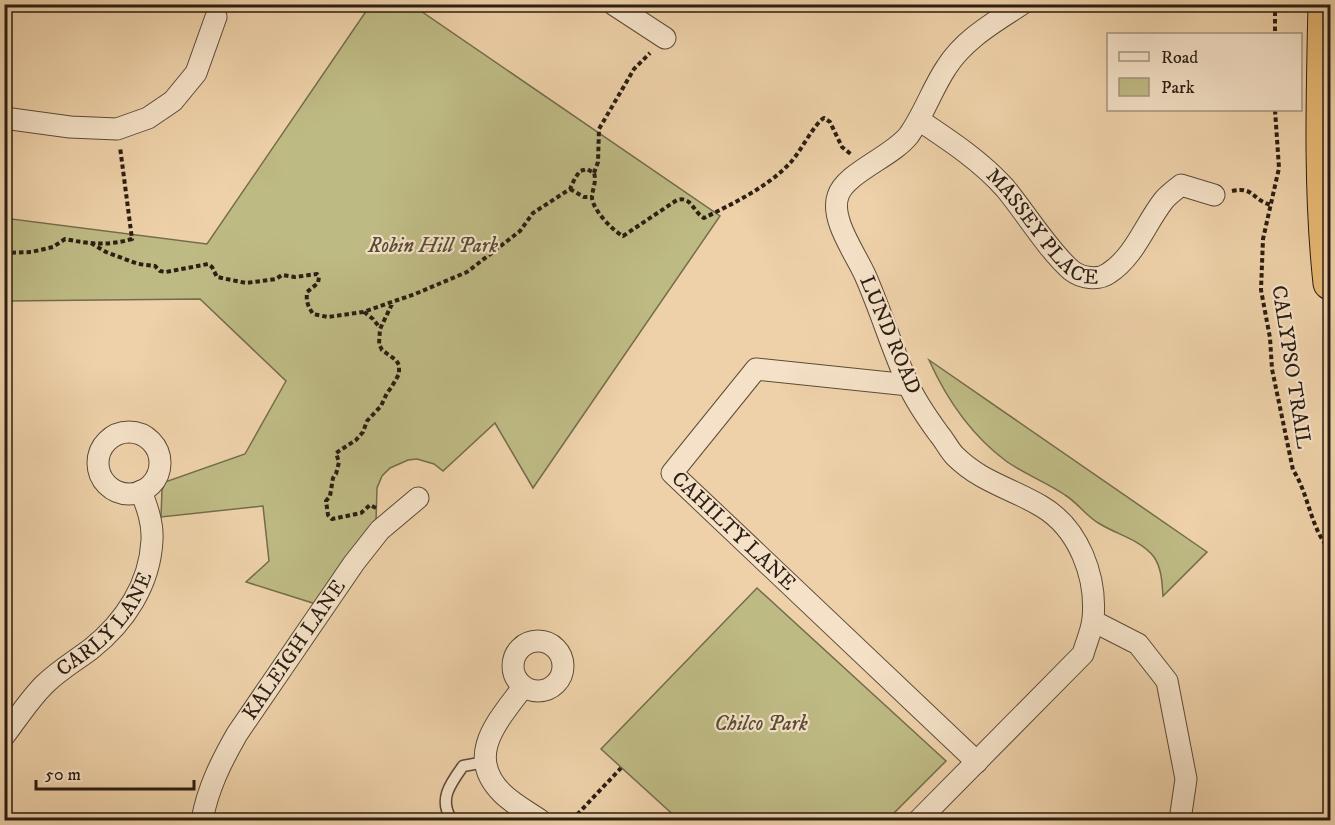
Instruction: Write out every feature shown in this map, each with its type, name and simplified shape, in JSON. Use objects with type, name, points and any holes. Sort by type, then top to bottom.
[{"type":"highway","points":[[1325,4],[1322,101],[1330,283]]},
{"type":"street","points":[[613,4],[665,38]]},
{"type":"street","name":"LUND ROAD","points":[[919,820],[1083,654],[1093,621],[1093,588],[1084,555],[1065,526],[1042,506],[983,478],[955,456],[931,423],[909,385],[877,303],[839,224],[835,206],[838,193],[846,183],[892,152],[907,137],[919,120],[947,66],[964,45],[1022,4]]},
{"type":"street","points":[[4,118],[70,127],[117,129],[148,118],[173,101],[196,73],[216,17]]},
{"type":"street","name":"MASSEY PLACE","points":[[919,120],[944,136],[991,173],[1060,258],[1072,271],[1087,278],[1107,275],[1117,267],[1129,254],[1164,199],[1181,185],[1214,195]]},
{"type":"street","name":"CAHILTY LANE","points":[[909,385],[756,369],[672,473],[977,762]]},
{"type":"street","name":"CARLY LANE","points":[[4,736],[42,687],[106,635],[124,617],[137,595],[147,569],[152,539],[150,514],[141,491]]},
{"type":"street","name":"KALEIGH LANE","points":[[202,820],[207,794],[237,734],[354,563],[380,530],[418,498]]},
{"type":"street","points":[[1093,621],[1138,644],[1167,681],[1186,779],[1180,820]]},
{"type":"street","points":[[523,687],[491,732],[485,748],[485,762],[490,777],[503,794],[540,820]]},
{"type":"lane","points":[[452,820],[446,807],[445,796],[449,784],[463,766],[485,762]]},
{"type":"path","points":[[1275,4],[1275,33]]},
{"type":"path","points":[[665,38],[634,69],[599,129],[598,162],[594,173],[596,178],[592,197],[602,217],[623,236],[683,198],[689,201],[704,218],[740,200],[789,164],[808,140],[817,124],[824,118],[830,122],[842,147],[853,156],[862,171]]},
{"type":"path","name":"CALYPSO TRAIL","points":[[1275,111],[1279,168],[1263,239],[1261,290],[1270,338],[1272,369],[1293,470],[1301,483],[1324,543],[1330,550]]},
{"type":"path","points":[[4,253],[31,252],[53,247],[65,239],[114,244],[132,238],[119,139]]},
{"type":"path","points":[[91,243],[106,252],[138,264],[154,266],[166,272],[208,264],[217,277],[246,283],[276,279],[282,275],[294,277],[316,274],[319,277],[318,283],[307,292],[306,301],[313,314],[328,317],[363,312],[467,272],[520,231],[533,213],[570,189],[580,171],[587,169],[594,173]]},
{"type":"path","points":[[570,189],[592,197]]},
{"type":"path","points":[[1214,195],[1245,189],[1251,191],[1261,202],[1271,204]]},
{"type":"path","points":[[378,508],[370,506],[361,513],[332,519],[328,515],[326,501],[330,496],[339,462],[336,453],[357,440],[367,421],[381,406],[399,374],[396,360],[382,350],[379,338],[380,329],[393,302]]},
{"type":"path","points":[[363,312],[380,329]]},
{"type":"path","points":[[572,820],[621,768]]},
{"type":"green space","name":"Robin Hill Park","points":[[371,4],[412,5],[720,216],[533,488],[495,423],[443,471],[434,464],[417,459],[408,460],[390,468],[382,476],[377,488],[376,521],[316,604],[246,582],[269,561],[263,506],[161,517],[162,490],[165,482],[245,454],[286,381],[200,299],[5,301],[4,218],[207,244]]},
{"type":"green space","points":[[929,360],[1207,552],[1163,596],[1159,566],[1149,551],[1096,521],[1065,495],[1013,466],[993,451],[961,416]]},
{"type":"green space","name":"Chilco Park","points":[[757,588],[946,761],[887,820],[679,820],[601,749]]}]
